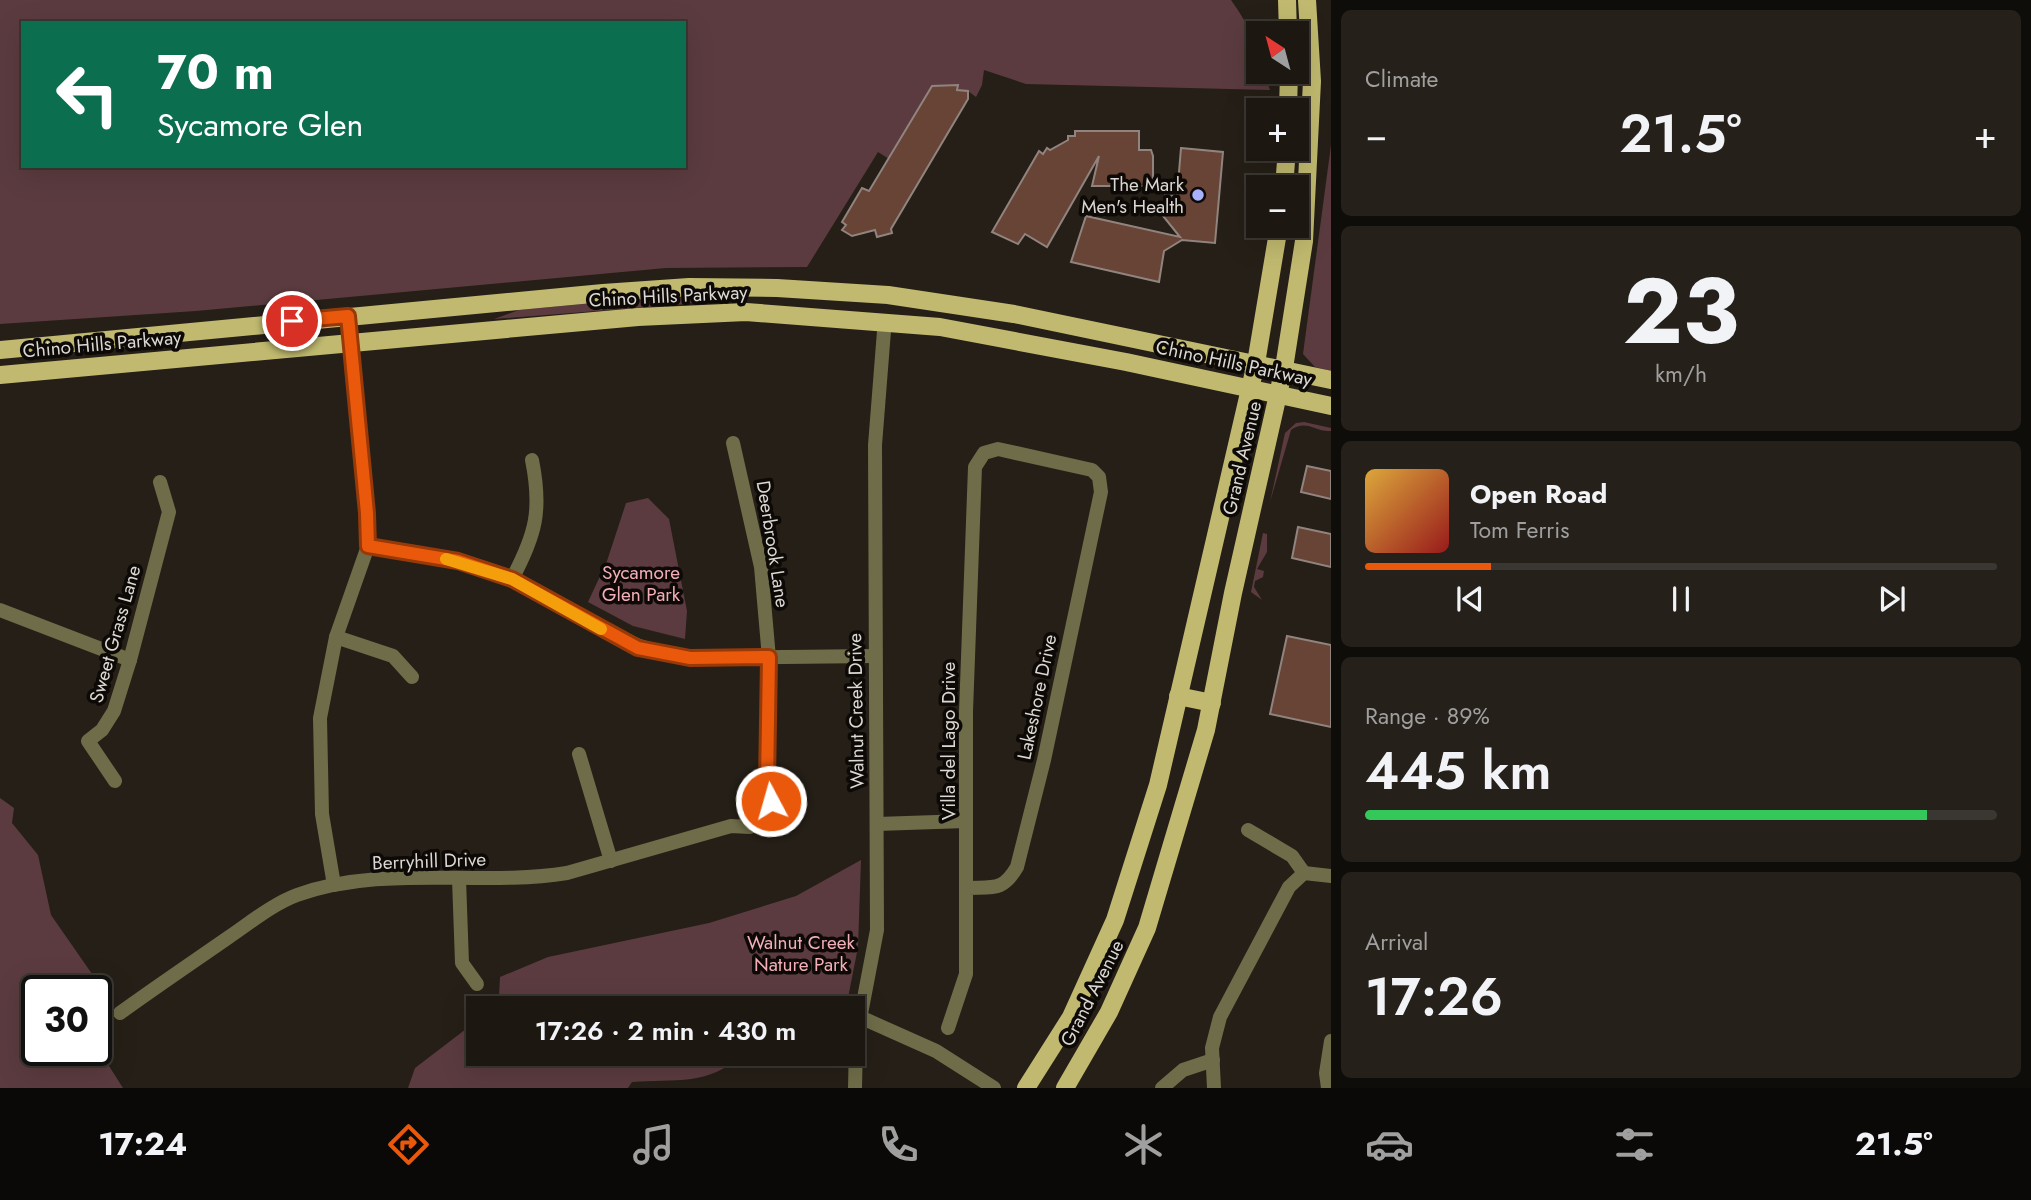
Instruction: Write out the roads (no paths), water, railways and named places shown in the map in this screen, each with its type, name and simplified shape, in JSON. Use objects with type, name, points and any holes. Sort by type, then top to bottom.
[{"type":"main road","points":[[1287,0],[1288,21]]},
{"type":"main road","name":"Grand Avenue","points":[[1307,0],[1312,81],[1308,175]]},
{"type":"main road","name":"Grand Avenue","points":[[1027,1088],[1071,1017],[1115,920],[1158,785],[1256,363],[1277,238]]},
{"type":"main road","name":"Grand Avenue","points":[[1065,1088],[1109,1012],[1147,928],[1211,708],[1284,368],[1304,238]]},
{"type":"main road","name":"Chino Hills Parkway","points":[[0,350],[348,316],[677,288],[777,288],[888,295],[1014,314],[1284,368],[1331,380]]},
{"type":"main road","name":"Chino Hills Parkway","points":[[0,375],[638,317],[722,312],[787,313],[940,327],[1249,387],[1331,406]]},
{"type":"main road","points":[[1177,702],[1211,708]]},
{"type":"street","points":[[334,886],[322,814],[320,718],[336,637],[368,546],[348,316]]},
{"type":"street","name":"Walnut Creek Drive","points":[[864,996],[877,930],[875,445],[884,331]]},
{"type":"street","name":"Deerbrook Lane","points":[[733,443],[761,567],[769,657],[769,820]]},
{"type":"street","name":"Villa del Lago Drive","points":[[947,1028],[966,974],[966,712],[975,467],[984,453],[998,449],[1092,470],[1098,477]]},
{"type":"street","points":[[512,579],[536,524],[539,496],[531,460]]},
{"type":"street","name":"Lakeshore Drive","points":[[968,888],[998,887],[1009,882],[1017,867],[1101,492],[1098,477]]},
{"type":"street","name":"Sweet Grass Lane","points":[[115,781],[88,741],[102,730],[114,711],[130,660],[169,512],[160,482]]},
{"type":"street","points":[[368,546],[458,561],[512,579],[638,648],[690,658],[875,656]]},
{"type":"street","points":[[0,610],[130,660]]},
{"type":"street","points":[[336,637],[393,656],[412,677]]},
{"type":"street","points":[[579,754],[611,861]]},
{"type":"street","name":"Berryhill Drive","points":[[120,1013],[267,910],[296,895],[334,886],[392,880],[540,877],[611,861],[731,826],[750,827],[769,820]]},
{"type":"street","points":[[877,824],[966,821]]},
{"type":"street","points":[[1248,830],[1292,856],[1304,873],[1331,876]]},
{"type":"street","points":[[1214,1088],[1213,1060],[1220,1017],[1289,887],[1304,873]]},
{"type":"street","points":[[459,879],[462,963],[477,984]]},
{"type":"street","points":[[865,1019],[936,1051],[994,1088]]},
{"type":"street","points":[[1328,1088],[1326,1073],[1331,1041]]},
{"type":"street","points":[[1163,1088],[1183,1070],[1213,1060]]},
{"type":"street","name":"Walnut Creek Drive","points":[[855,1088],[857,1066]]},
{"type":"place","name":"The Mark Men's Health","points":[[1198,195]]},
{"type":"park label","name":"Sycamore Glen Park","points":[[641,583]]},
{"type":"park label","name":"Walnut Creek Nature Park","points":[[801,953]]}]
